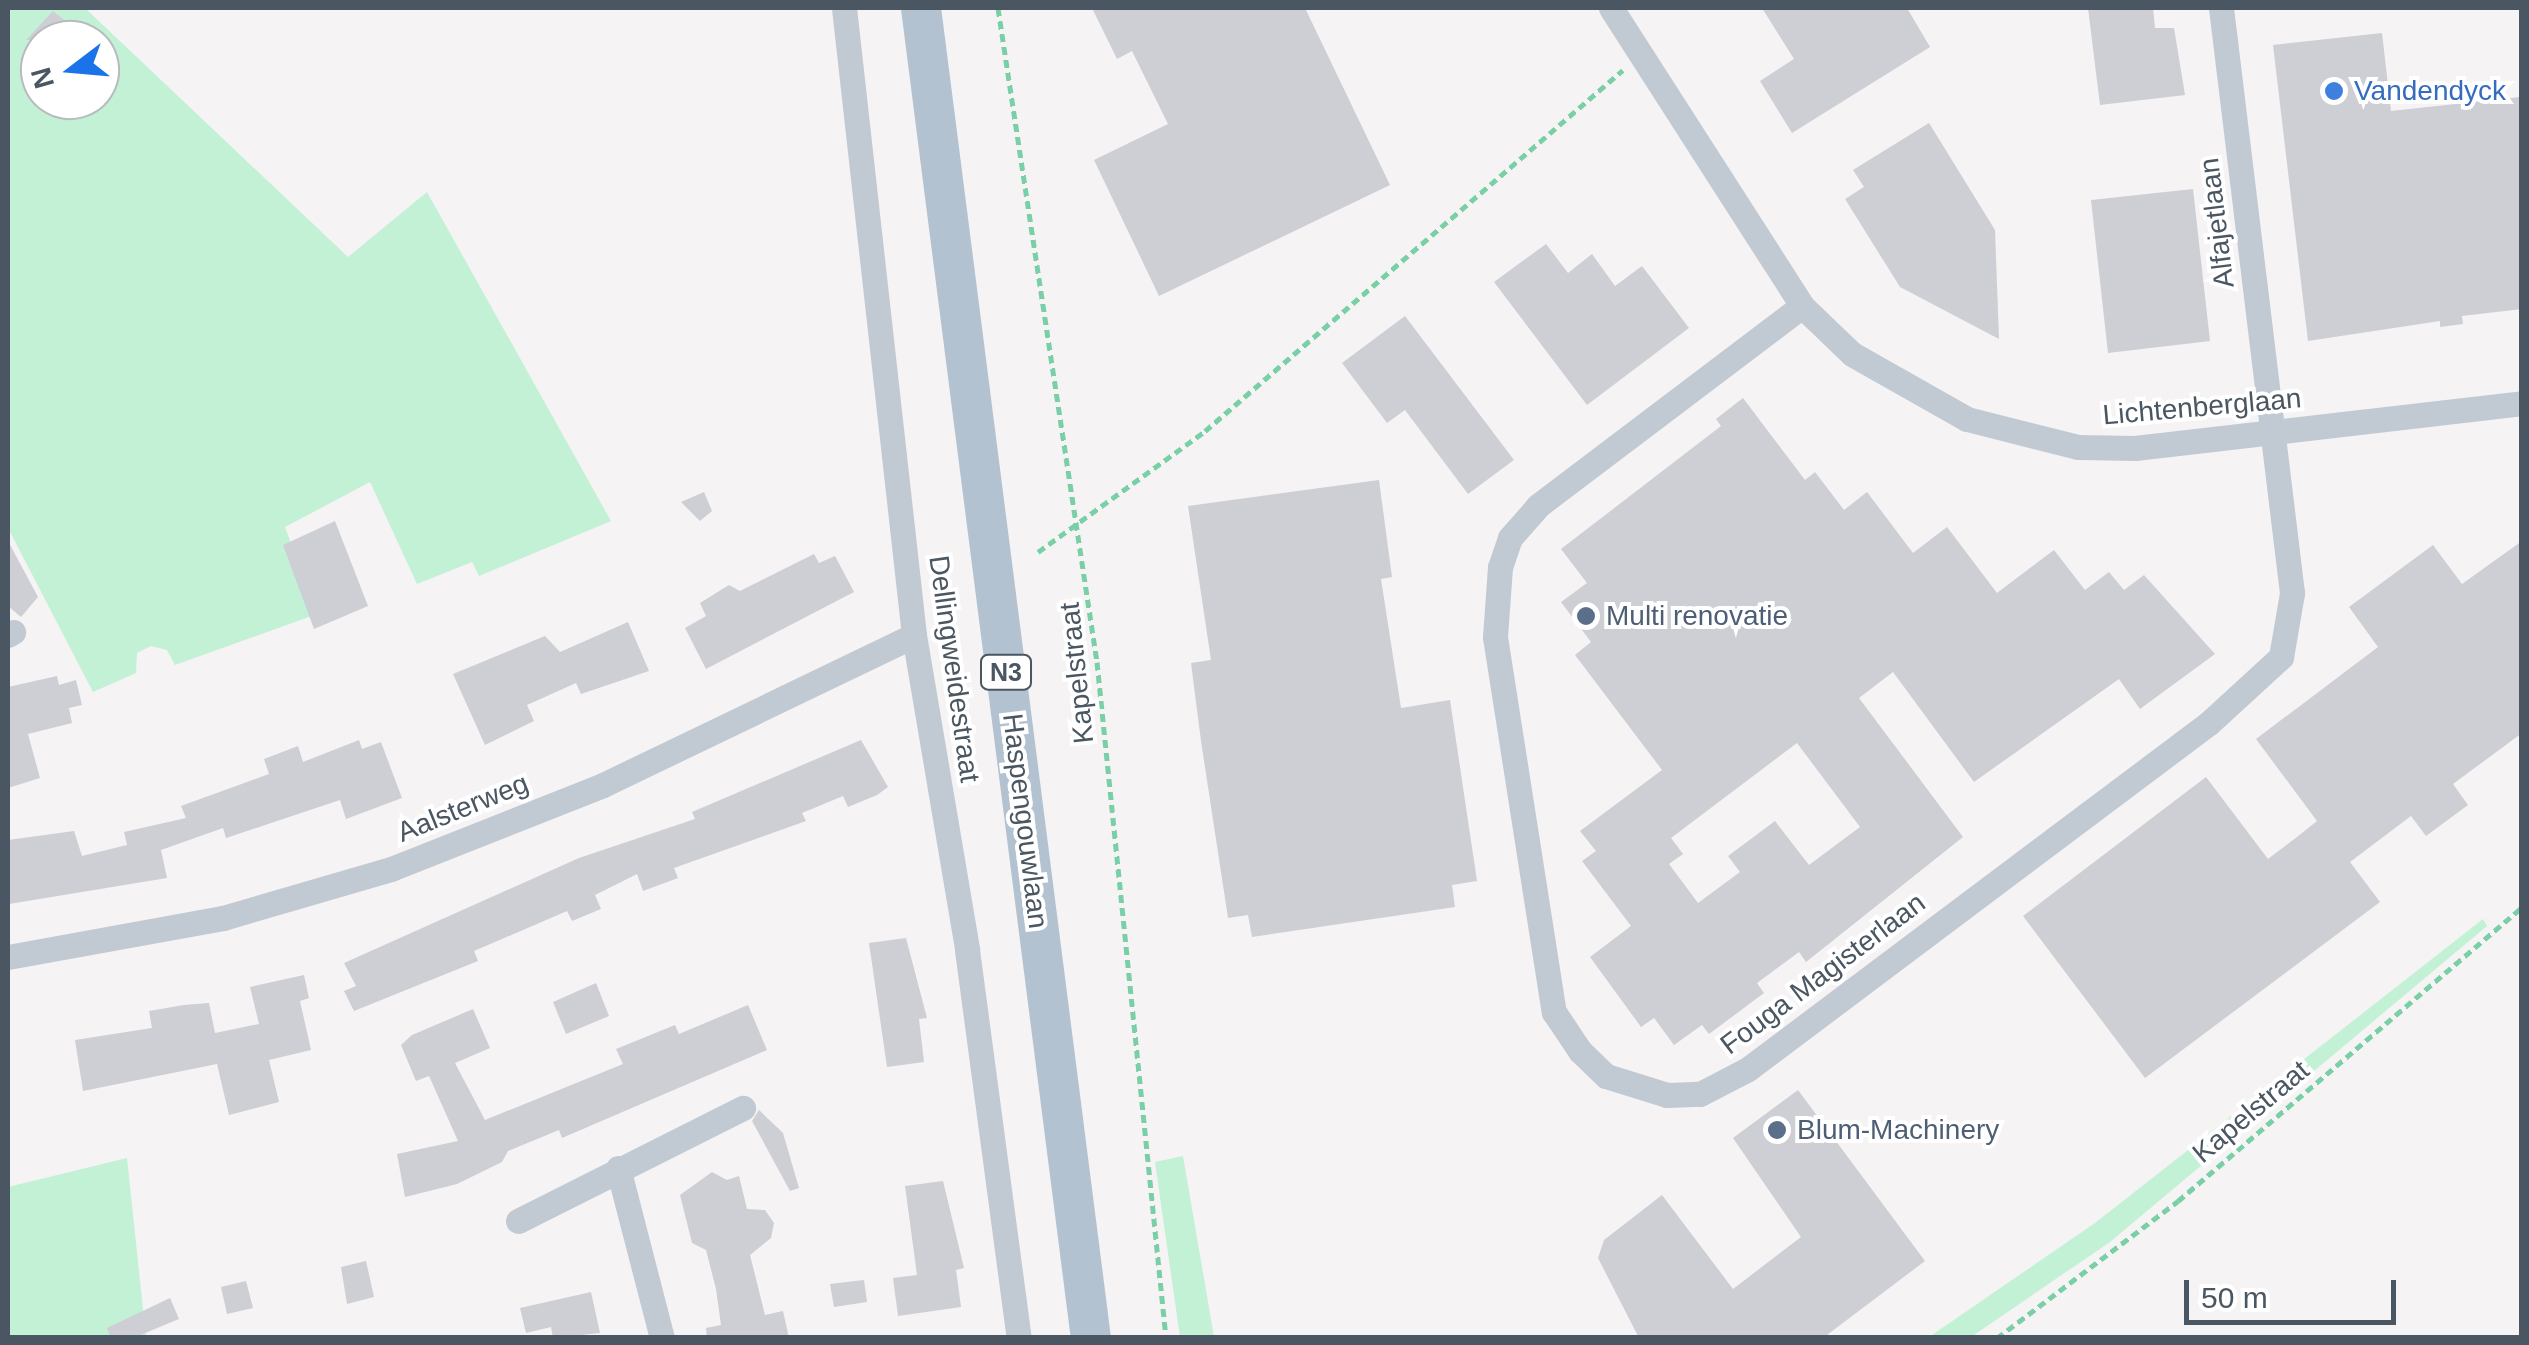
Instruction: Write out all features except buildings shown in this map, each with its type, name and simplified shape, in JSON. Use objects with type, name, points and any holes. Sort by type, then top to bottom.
[{"type":"main road","name":"Haspengouwlaan","points":[[921,8],[1092,1338]]},
{"type":"street","name":"Dellingweidestraat","points":[[844,8],[914,635],[967,950],[1019,1338]]},
{"type":"street","name":"Lichtenberglaan","points":[[1612,8],[1802,306],[1852,354],[1918,397],[2023,435],[2078,447],[2136,448],[2522,403]]},
{"type":"street","name":"Alfajetlaan","points":[[2221,8],[2273,432]]},
{"type":"street","name":"Fouga Magisterlaan","points":[[1802,306],[1538,506],[1510,538],[1500,567],[1494,638],[1554,1012],[1580,1051],[1606,1076],[1635,1089],[1700,1094],[1737,1076],[2269,674],[2284,647],[2292,593],[2273,432]]},
{"type":"street","name":"Aalsterweg","points":[[8,957],[223,918],[375,874],[603,785],[914,635]]},
{"type":"street","points":[[518,1221],[743,1108]]},
{"type":"street","points":[[618,1168],[662,1338]]},
{"type":"path","name":"Kapelstraat","points":[[998,8],[1080,524],[1166,1338]]},
{"type":"path","points":[[1038,552],[1205,431],[1641,55]]},
{"type":"path","name":"Kapelstraat","points":[[1997,1338],[2178,1200],[2522,907]]},
{"type":"green space","points":[[8,8],[85,8],[98,20],[20,20],[20,120],[120,120],[120,41],[348,257],[427,192],[611,521],[479,576],[472,562],[417,584],[370,482],[285,527],[317,614],[175,665],[167,650],[151,646],[137,653],[136,673],[93,692],[8,528]]},
{"type":"green space","points":[[2483,919],[2487,926],[2110,1242],[1971,1337],[1929,1337],[2095,1223]]},
{"type":"green space","points":[[1183,1156],[1214,1337],[1180,1337],[1155,1162]]},
{"type":"green space","points":[[127,1158],[146,1337],[8,1337],[8,1187]]},
{"type":"place","name":"Vandendyck","points":[[2334,91]]},
{"type":"place","name":"Multi renovatie","points":[[1586,616]]},
{"type":"place","name":"Blum-Machinery","points":[[1777,1130]]}]
